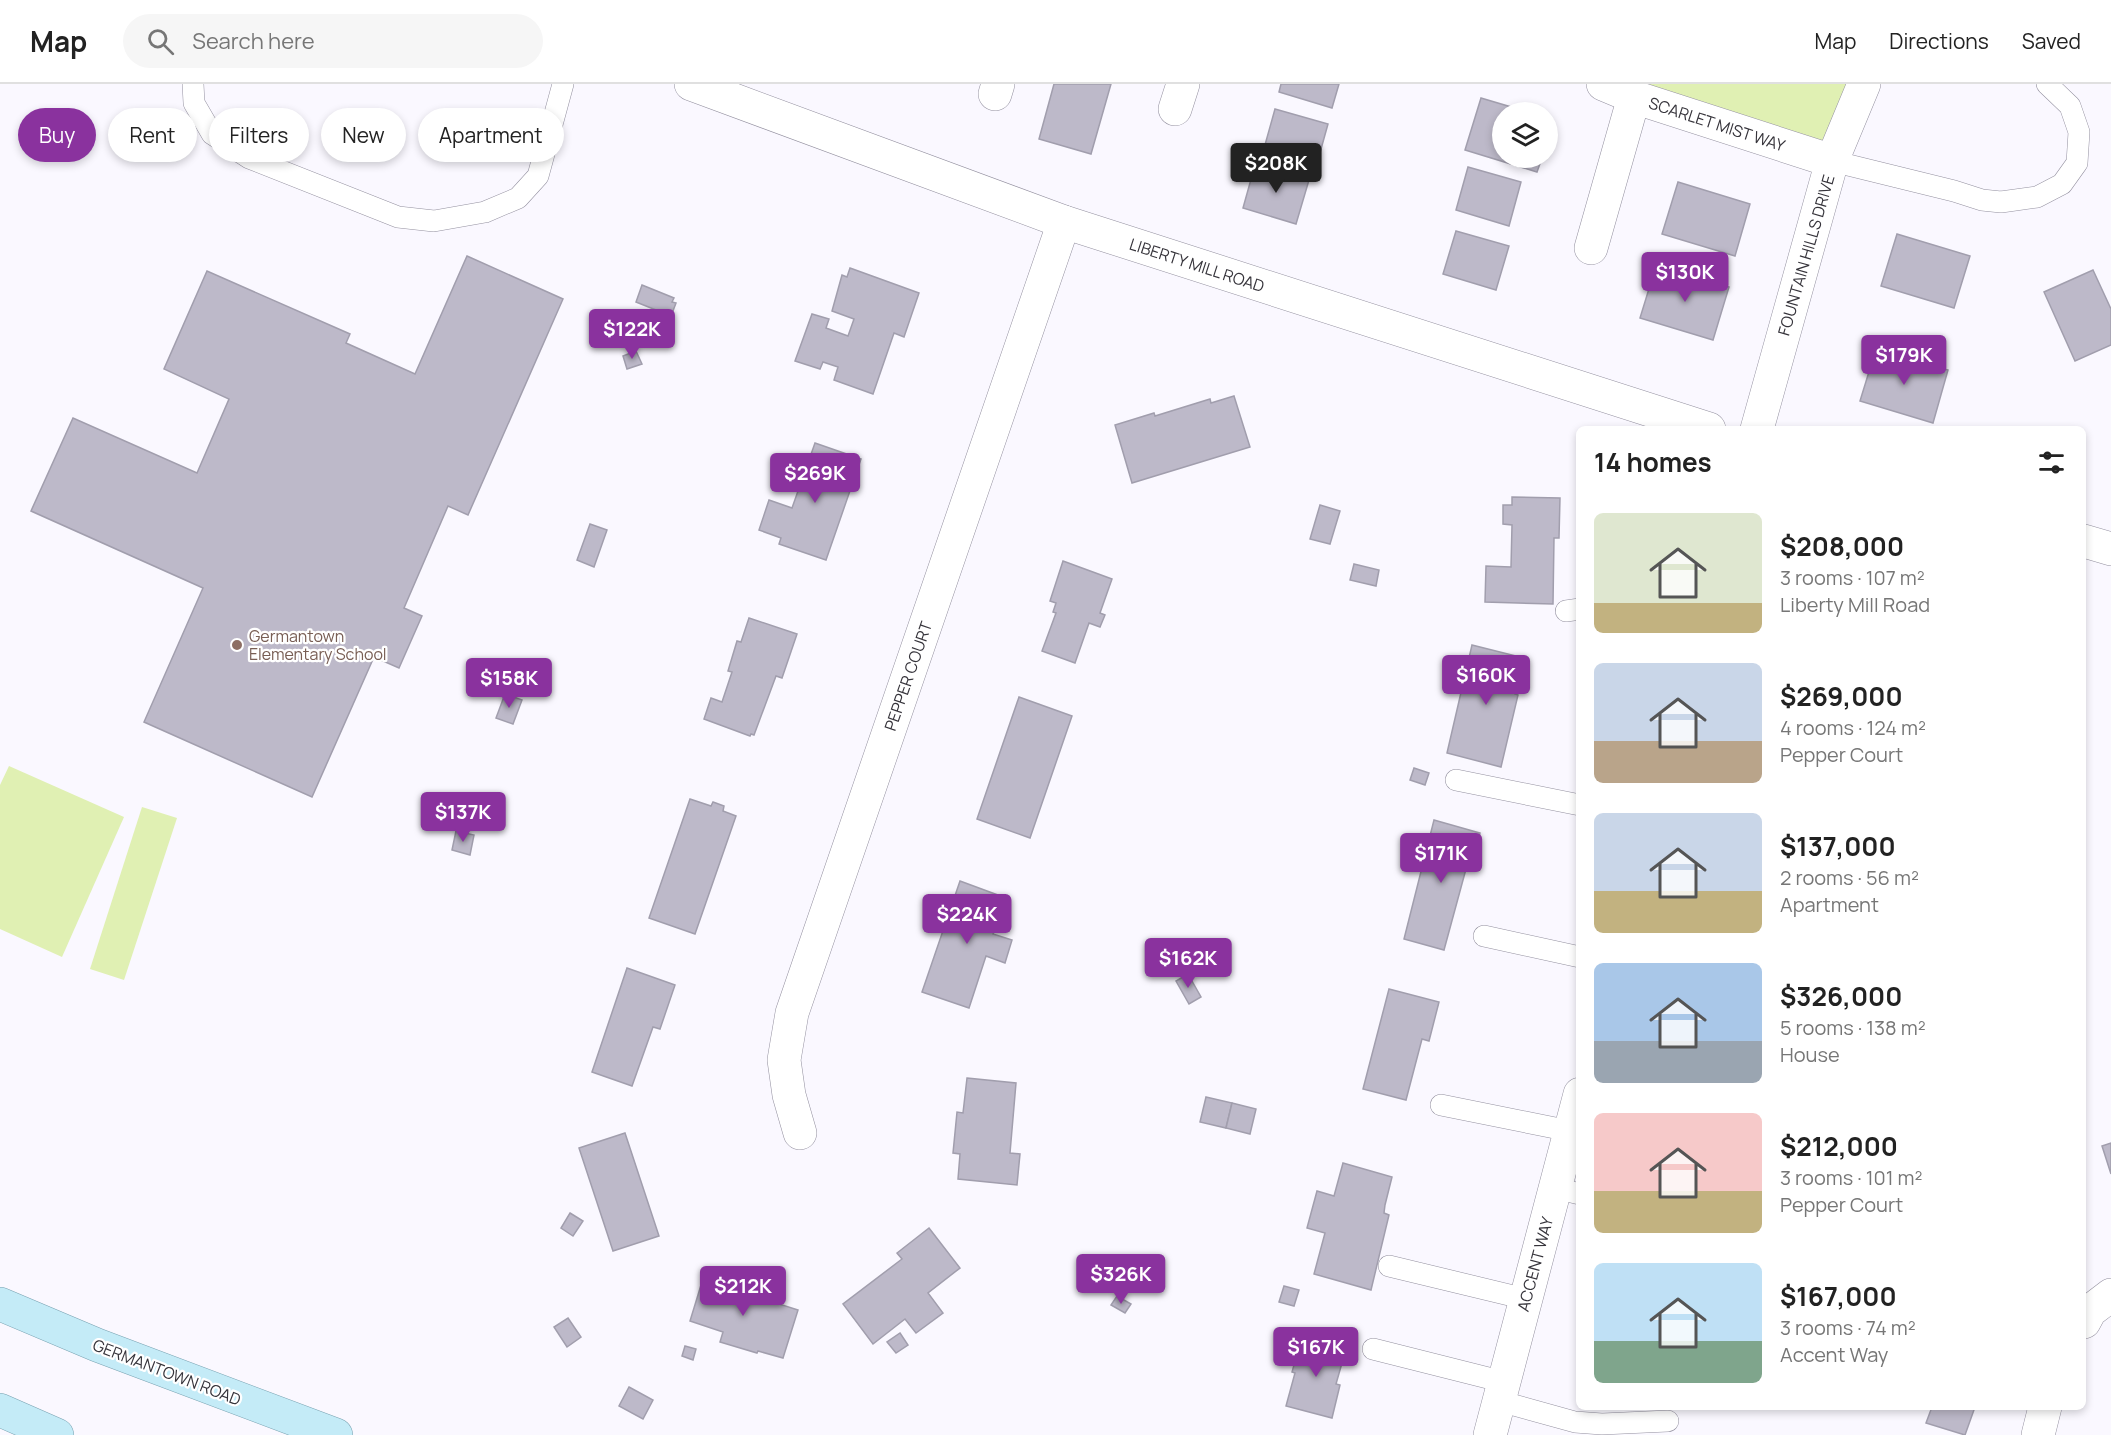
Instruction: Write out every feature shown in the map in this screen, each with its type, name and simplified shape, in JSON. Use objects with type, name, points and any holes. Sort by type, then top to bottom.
[{"type":"main road","name":"GERMANTOWN ROAD","points":[[0,1305],[97,1345],[336,1435]]},
{"type":"main road","points":[[0,1410],[57,1435]]},
{"type":"street","name":"LIBERTY MILL ROAD","points":[[691,84],[1064,222],[1700,426]]},
{"type":"street","name":"SCARLET MIST WAY","points":[[1603,84],[1634,97],[1832,161]]},
{"type":"street","name":"FOUNTAIN HILLS DRIVE","points":[[1758,426],[1832,161],[1864,84]]},
{"type":"street","points":[[1591,248],[1634,97]]},
{"type":"street","name":"PEPPER COURT","points":[[800,1133],[789,1095],[784,1060],[792,1013],[1064,222]]},
{"type":"street","name":"ACCENT WAY","points":[[1490,1435],[1526,1299],[1567,1191],[1576,1112]]},
{"type":"street","points":[[2086,1318],[2090,1311],[2111,1295]]},
{"type":"street","points":[[2038,1435],[2044,1410]]},
{"type":"lane","points":[[193,84],[194,103],[212,134],[249,158],[398,217],[434,221],[484,212],[518,198],[538,176],[563,84]]},
{"type":"lane","points":[[1832,161],[1982,200],[2001,202],[2037,197],[2062,184],[2077,163],[2079,132],[2070,106],[2047,84]]},
{"type":"lane","points":[[1456,780],[1576,804]]},
{"type":"lane","points":[[1484,936],[1576,956]]},
{"type":"lane","points":[[1441,1105],[1576,1112]]},
{"type":"lane","points":[[1389,1266],[1526,1299]]},
{"type":"lane","points":[[1373,1349],[1502,1392],[1575,1422],[1602,1424],[1668,1422]]},
{"type":"green space","points":[[1603,84],[1864,84],[1832,161]]},
{"type":"green space","points":[[9,766],[124,817],[62,957],[0,929],[0,785]]},
{"type":"green space","points":[[142,807],[177,818],[124,980],[90,969]]},
{"type":"building","points":[[1054,84],[1111,84],[1091,154],[1039,139]]},
{"type":"building","points":[[1281,84],[1339,84],[1332,108],[1279,92]]},
{"type":"building","points":[[1481,98],[1494,102],[1492,102],[1492,158],[1465,150]]},
{"type":"building","points":[[1275,109],[1328,124],[1316,167],[1263,152]]},
{"type":"building","points":[[1255,165],[1309,180],[1296,224],[1243,208]]},
{"type":"building","points":[[1468,167],[1521,182],[1509,226],[1456,210]]},
{"type":"building","points":[[1524,168],[1538,168],[1537,172]]},
{"type":"building","points":[[1678,182],[1750,204],[1735,256],[1662,234]]},
{"type":"building","points":[[1456,231],[1509,246],[1496,290],[1443,274]]},
{"type":"building","points":[[1897,234],[1970,256],[1954,308],[1881,286]]},
{"type":"building","points":[[467,256],[563,299],[468,515],[448,506],[404,608],[422,616],[399,668],[374,657],[312,797],[144,722],[203,588],[31,511],[73,418],[197,473],[229,399],[164,369],[207,271],[350,334],[346,343],[415,374]]},
{"type":"building","points":[[1656,266],[1729,287],[1713,340],[1640,318]]},
{"type":"building","points":[[850,268],[919,293],[904,337],[894,333],[873,394],[834,380],[838,367],[823,362],[820,369],[795,361],[812,314],[829,319],[826,328],[848,336],[854,319],[832,311],[842,275],[847,277]]},
{"type":"building","points":[[2093,270],[2111,309],[2111,345],[2075,361],[2044,292]]},
{"type":"building","points":[[642,285],[674,298],[672,302],[676,303],[671,316],[636,302]]},
{"type":"building","points":[[640,311],[650,314],[645,330],[635,326]]},
{"type":"building","points":[[1876,349],[1948,370],[1933,423],[1860,401]]},
{"type":"building","points":[[636,351],[642,364],[627,369],[623,356]]},
{"type":"building","points":[[1234,396],[1250,447],[1132,483],[1115,425],[1154,413],[1155,416],[1210,399],[1211,403]]},
{"type":"building","points":[[815,443],[861,459],[826,560],[779,544],[781,538],[759,530],[769,500],[792,508]]},
{"type":"building","points":[[1512,497],[1560,498],[1559,538],[1554,538],[1553,604],[1485,602],[1486,566],[1511,567],[1512,525],[1503,524],[1503,505],[1512,505]]},
{"type":"building","points":[[1320,505],[1340,511],[1330,544],[1310,539]]},
{"type":"building","points":[[590,524],[607,530],[594,567],[577,560]]},
{"type":"building","points":[[1063,561],[1112,579],[1100,613],[1105,615],[1100,627],[1089,623],[1075,663],[1042,651],[1056,613],[1053,612],[1056,603],[1050,601]]},
{"type":"building","points":[[1354,564],[1379,570],[1376,586],[1350,580]]},
{"type":"building","points":[[749,618],[797,634],[782,678],[776,676],[754,735],[750,736],[704,719],[711,698],[722,702],[732,672],[728,671],[737,641],[741,642]]},
{"type":"building","points":[[1472,645],[1524,658],[1501,767],[1447,753]]},
{"type":"building","points":[[505,694],[522,700],[513,724],[496,718]]},
{"type":"building","points":[[1019,697],[1072,716],[1030,838],[977,819]]},
{"type":"building","points":[[1414,768],[1429,773],[1425,785],[1410,780]]},
{"type":"building","points":[[690,799],[711,806],[713,802],[724,806],[723,811],[736,816],[695,934],[649,918]]},
{"type":"building","points":[[1434,820],[1480,833],[1470,870],[1466,869],[1444,950],[1404,939]]},
{"type":"building","points":[[456,831],[474,835],[470,855],[452,850]]},
{"type":"building","points":[[960,881],[1006,898],[993,934],[1012,940],[1005,963],[986,956],[969,1008],[922,992]]},
{"type":"building","points":[[627,968],[675,985],[660,1029],[653,1027],[632,1086],[592,1072]]},
{"type":"building","points":[[1188,974],[1201,997],[1189,1004],[1176,981]]},
{"type":"building","points":[[1389,989],[1439,1002],[1429,1041],[1422,1039],[1406,1100],[1363,1089]]},
{"type":"building","points":[[967,1078],[1016,1083],[1010,1153],[1020,1154],[1017,1185],[958,1179],[960,1154],[953,1153],[957,1112],[963,1113]]},
{"type":"building","points":[[1206,1097],[1232,1103],[1226,1128],[1200,1122]]},
{"type":"building","points":[[1232,1103],[1256,1109],[1250,1134],[1226,1128]]},
{"type":"building","points":[[625,1133],[659,1236],[613,1251],[579,1148]]},
{"type":"building","points":[[2111,1143],[2111,1174],[2102,1146]]},
{"type":"building","points":[[1343,1163],[1392,1177],[1384,1213],[1389,1215],[1371,1290],[1314,1274],[1325,1233],[1307,1228],[1317,1191],[1334,1196]]},
{"type":"building","points":[[570,1213],[583,1221],[573,1236],[561,1228]]},
{"type":"building","points":[[929,1228],[960,1268],[928,1293],[943,1313],[916,1333],[905,1319],[873,1344],[843,1304],[902,1259],[897,1253]]},
{"type":"building","points":[[705,1272],[745,1284],[743,1290],[751,1292],[751,1295],[798,1310],[783,1358],[720,1342],[723,1332],[690,1321]]},
{"type":"building","points":[[1284,1286],[1299,1290],[1294,1306],[1279,1302]]},
{"type":"building","points":[[1117,1296],[1131,1304],[1125,1313],[1111,1305]]},
{"type":"building","points":[[568,1318],[581,1337],[567,1347],[554,1327]]},
{"type":"building","points":[[900,1333],[908,1345],[896,1353],[887,1342]]},
{"type":"building","points":[[1302,1337],[1346,1349],[1336,1384],[1340,1385],[1332,1418],[1286,1406],[1295,1373],[1292,1372]]},
{"type":"building","points":[[685,1346],[696,1349],[693,1360],[682,1356]]},
{"type":"building","points":[[629,1387],[653,1400],[643,1419],[619,1406]]},
{"type":"building","points":[[1931,1410],[1974,1410],[1965,1435],[1926,1423]]},
{"type":"place","name":"Germantown Elementary School","points":[[237,645]]}]
